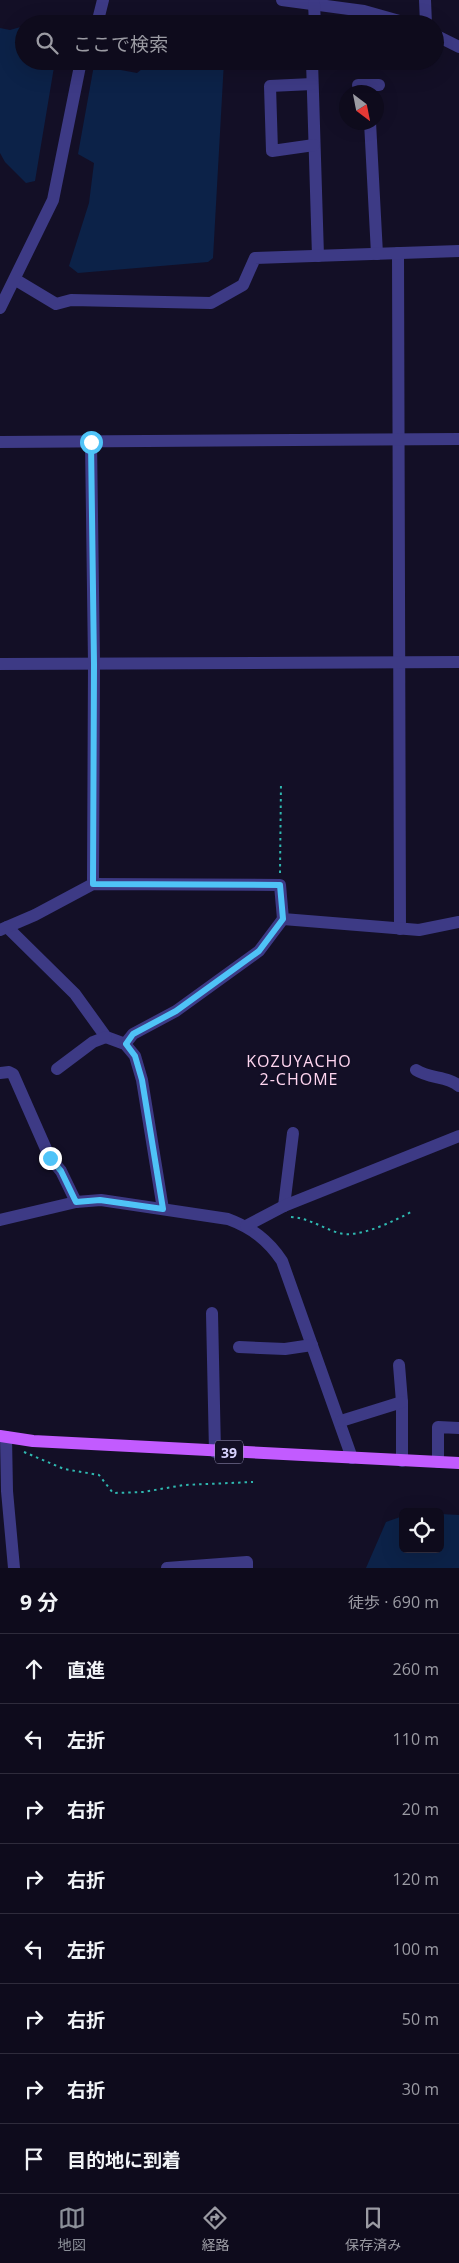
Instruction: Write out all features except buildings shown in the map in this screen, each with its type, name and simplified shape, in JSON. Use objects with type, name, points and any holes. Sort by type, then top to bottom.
[{"type":"main road","name":"39","points":[[4,1438],[215,1452],[459,1463]]},
{"type":"street","points":[[99,15],[103,0]]},
{"type":"street","points":[[282,0],[364,10],[380,15]]},
{"type":"street","points":[[425,0],[426,15]]},
{"type":"street","points":[[314,4],[315,15]]},
{"type":"street","points":[[444,38],[459,46]]},
{"type":"street","points":[[0,308],[4,293],[16,280],[53,200],[78,70]]},
{"type":"street","points":[[312,70],[318,256]]},
{"type":"street","points":[[312,84],[270,86],[272,151],[314,145]]},
{"type":"street","points":[[370,130],[377,254]]},
{"type":"street","points":[[16,280],[56,304],[71,300],[211,303],[243,285],[255,258],[459,252]]},
{"type":"street","points":[[398,253],[400,929]]},
{"type":"street","points":[[0,442],[459,439]]},
{"type":"street","points":[[91,442],[94,664],[93,884]]},
{"type":"street","points":[[0,664],[459,662]]},
{"type":"street","points":[[126,1044],[133,1034],[176,1011],[259,951],[283,919],[280,885],[93,884],[4,928],[75,994],[106,1037],[126,1044],[135,1056],[142,1080],[163,1209]]},
{"type":"street","points":[[283,919],[419,930],[459,922]]},
{"type":"street","points":[[57,1069],[93,1042],[106,1037]]},
{"type":"street","points":[[416,1070],[426,1076],[448,1080],[459,1086]]},
{"type":"street","points":[[0,1073],[9,1072],[13,1074],[50,1158],[61,1171],[76,1202]]},
{"type":"street","points":[[283,1212],[293,1133]]},
{"type":"street","points":[[246,1226],[283,1212],[459,1136]]},
{"type":"street","points":[[0,1219],[76,1202],[100,1200],[228,1220],[246,1226],[273,1247],[282,1261],[341,1421],[352,1458]]},
{"type":"street","points":[[212,1313],[215,1452]]},
{"type":"street","points":[[239,1347],[285,1349],[312,1345]]},
{"type":"street","points":[[399,1365],[402,1402],[402,1461]]},
{"type":"street","points":[[341,1421],[402,1402]]},
{"type":"street","points":[[438,1462],[438,1427],[459,1428]]},
{"type":"street","points":[[4,1438],[14,1568]]},
{"type":"street","points":[[167,1568],[246,1562],[247,1568]]},
{"type":"path","points":[[280,885],[281,782]]},
{"type":"path","points":[[283,1212],[292,1217],[308,1219],[340,1234],[358,1232],[386,1224],[413,1211]]},
{"type":"path","points":[[4,1438],[47,1463],[99,1476],[113,1493],[144,1492],[184,1485],[253,1482]]},
{"type":"water","points":[[0,28],[10,30],[15,29],[15,70],[54,70],[35,181],[26,183],[5,162],[0,153]]},
{"type":"water","points":[[93,70],[121,70],[137,73],[141,70],[223,70],[213,258],[208,262],[78,273],[69,266],[89,203],[94,163],[78,154]]},
{"type":"water","points":[[444,1514],[459,1515],[459,1568],[366,1568],[386,1522],[399,1517],[399,1553],[444,1553]]},
{"type":"district","name":"KOZUYACHO 2-CHOME","points":[[299,1070]]},
{"type":"route","points":[[50,1158],[61,1171],[76,1202],[100,1200],[163,1209],[142,1080],[135,1056],[126,1044],[133,1034],[176,1011],[259,951],[283,919],[280,885],[93,884],[94,664],[91,442]]}]
